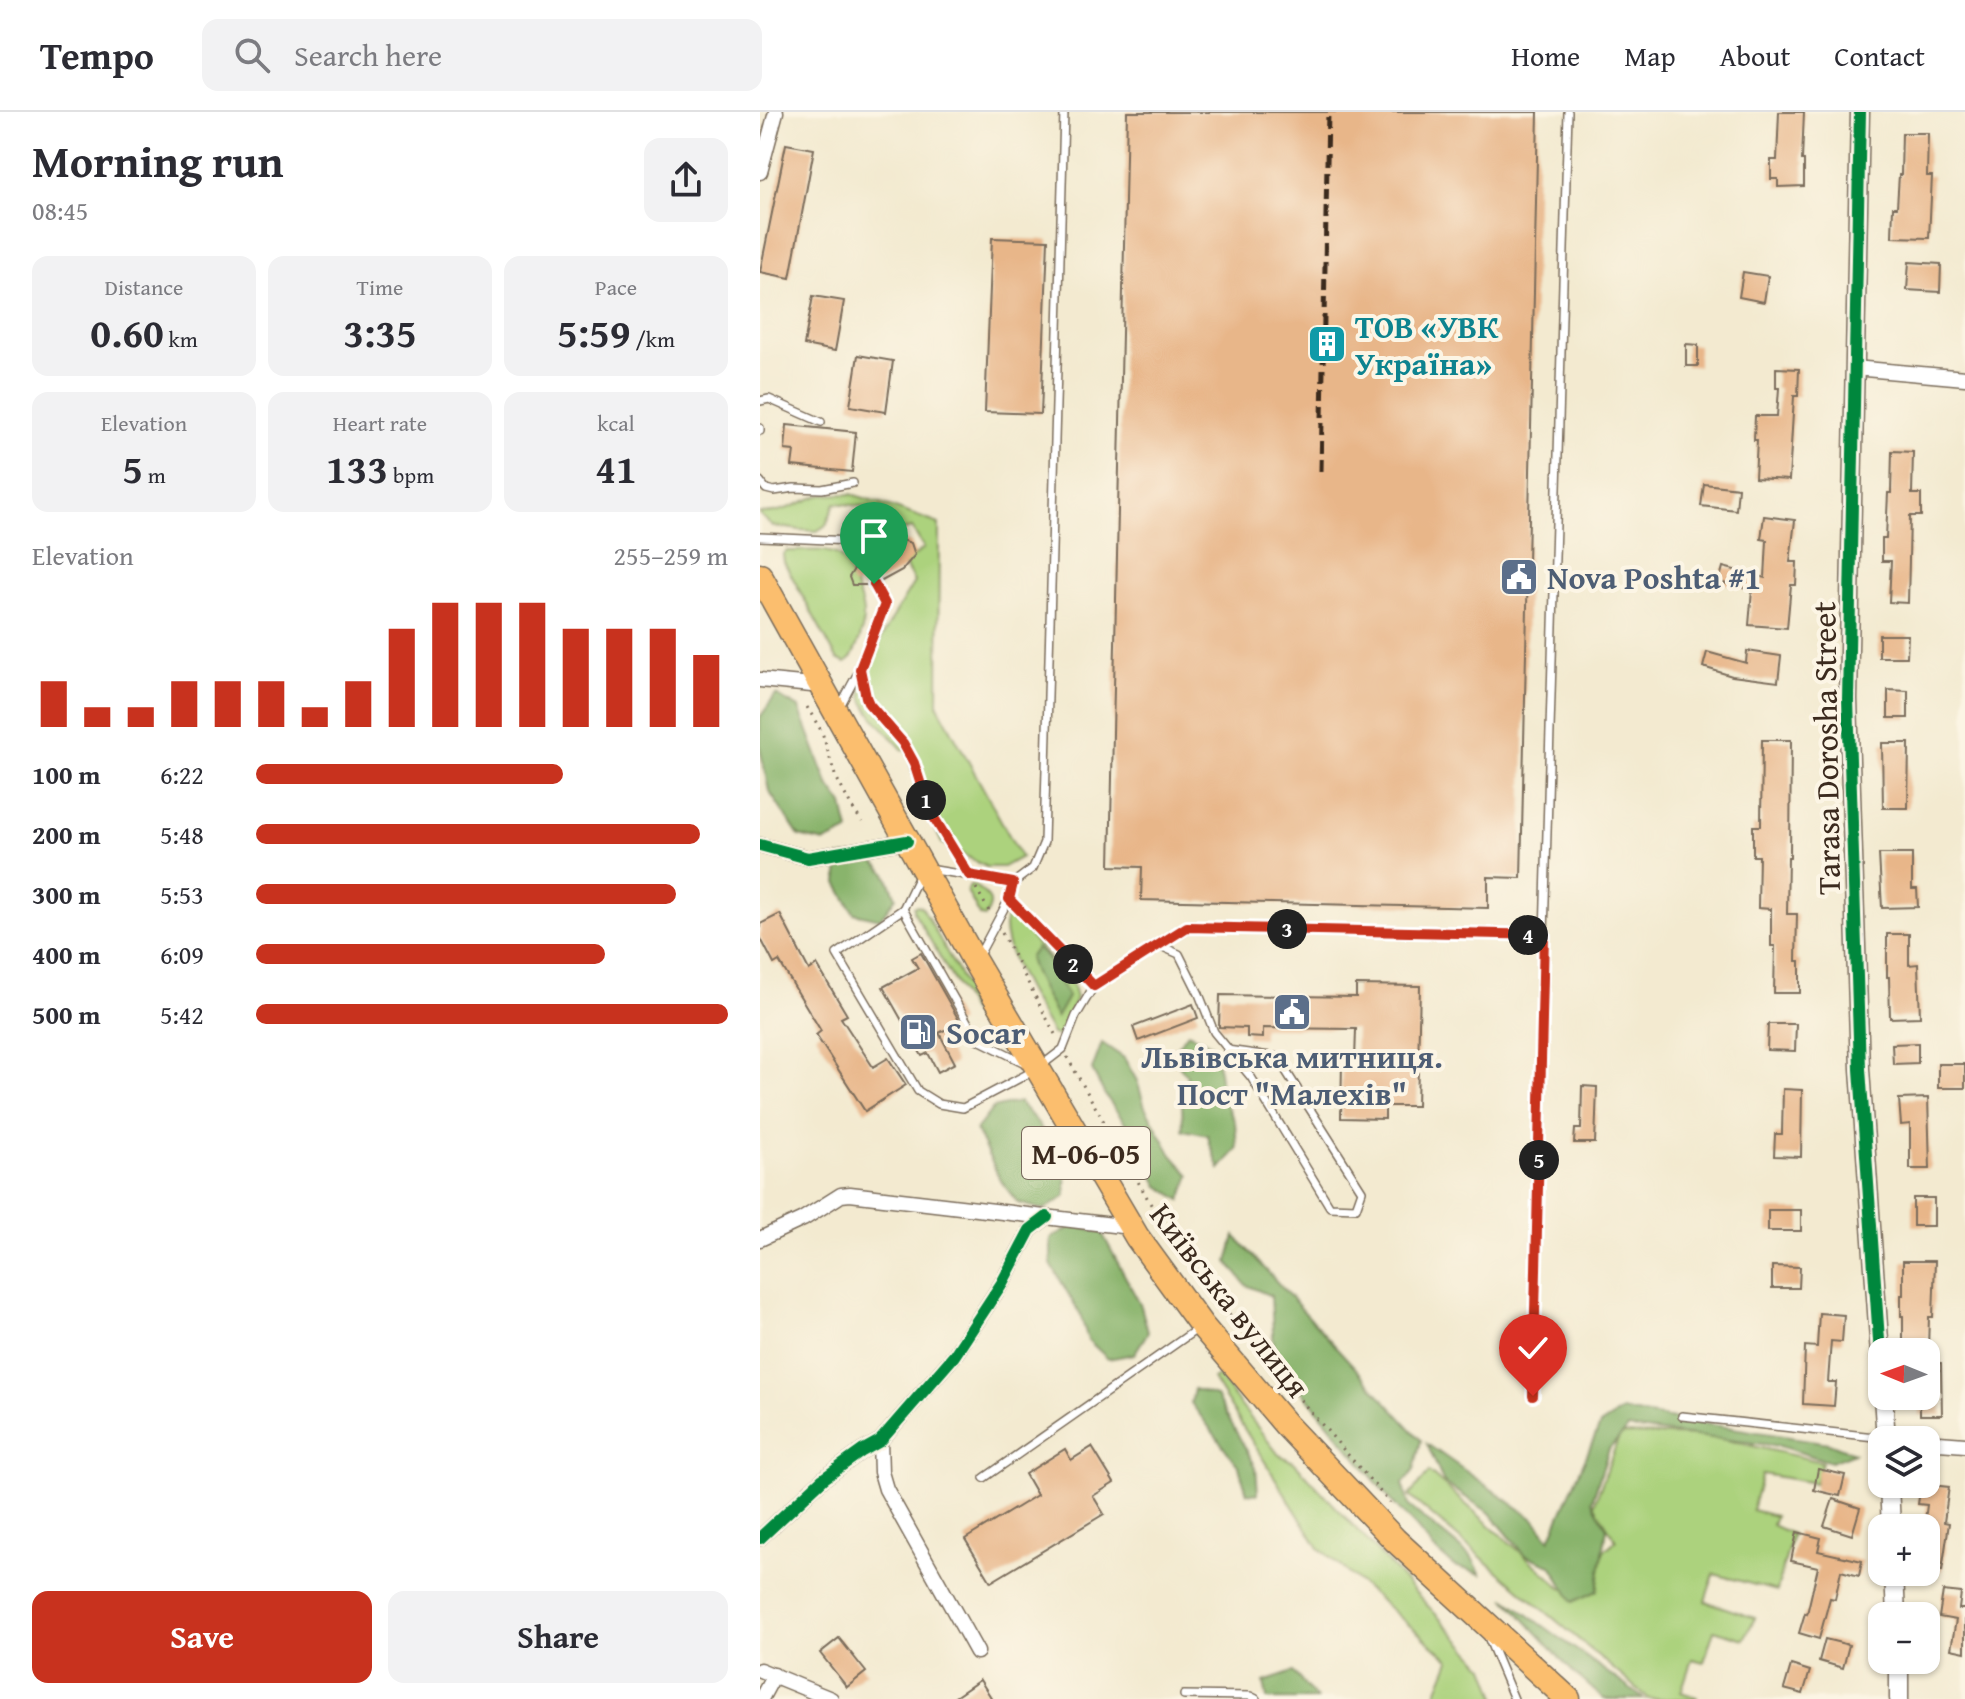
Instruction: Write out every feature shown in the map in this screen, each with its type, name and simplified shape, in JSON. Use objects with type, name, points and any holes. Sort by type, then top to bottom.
[{"type":"highway","name":"Київська вулиця","points":[[760,576],[975,962],[1130,1227],[1202,1326],[1286,1425],[1395,1540],[1568,1699]]},
{"type":"street","points":[[760,172],[763,148],[776,112]]},
{"type":"street","name":"Tarasa Dorosha Street","points":[[1860,112],[1848,699],[1860,1069],[1879,1338]]},
{"type":"street","points":[[1854,368],[1965,378]]},
{"type":"street","points":[[760,680],[822,686]]},
{"type":"street","points":[[760,845],[808,858],[907,841]]},
{"type":"street","points":[[760,1239],[803,1219],[841,1195],[850,1194],[1130,1227]]},
{"type":"street","points":[[760,1538],[823,1479],[880,1441],[954,1356],[1002,1283],[1030,1230],[1047,1217]]},
{"type":"street","points":[[880,1441],[881,1472],[886,1489],[977,1652]]},
{"type":"street","points":[[1940,1443],[1965,1445]]},
{"type":"street","points":[[761,1699],[767,1672],[831,1699]]},
{"type":"street","points":[[1899,1674],[1899,1699]]},
{"type":"lane","points":[[975,962],[1009,899],[1013,883],[1033,868],[1044,842],[1064,112]]},
{"type":"lane","points":[[1533,1396],[1568,112]]},
{"type":"lane","points":[[760,401],[769,399],[821,422]]},
{"type":"lane","points":[[760,481],[766,489],[774,491],[822,489],[853,483]]},
{"type":"lane","points":[[760,537],[851,541],[861,559]]},
{"type":"lane","points":[[836,713],[860,669],[885,604],[874,584]]},
{"type":"lane","points":[[1013,883],[923,868],[903,909],[837,954],[918,1091],[939,1104],[963,1108],[1037,1069],[1063,1049],[1076,1016],[1094,986],[1187,927],[1544,935]]},
{"type":"lane","points":[[1009,899],[1094,986]]},
{"type":"lane","points":[[903,909],[977,1039],[1037,1069]]},
{"type":"lane","points":[[1158,945],[1179,954],[1214,1032],[1227,1050],[1251,1077],[1330,1207],[1356,1208],[1362,1191],[1277,1057],[1227,1050]]},
{"type":"lane","points":[[984,1478],[1202,1326]]},
{"type":"lane","points":[[1682,1416],[1868,1436]]},
{"type":"lane","points":[[1479,1617],[1514,1699]]},
{"type":"lane","points":[[1184,1695],[1250,1696],[1256,1699]]},
{"type":"path","points":[[860,669],[869,704],[903,743],[914,763],[933,816],[1013,952],[1063,1049],[1161,1222],[1251,1343],[1394,1508]]},
{"type":"path","points":[[807,707],[822,732],[835,775],[862,822]]},
{"type":"green space","points":[[851,494],[939,524],[938,706],[1021,857],[1003,867],[986,867],[942,843],[924,804],[911,765],[914,759],[910,750],[903,750],[873,716],[862,695],[867,669],[914,582],[904,564],[924,548],[912,528],[892,533],[885,509],[835,503],[826,525],[817,531],[772,526],[760,515],[822,495]]},
{"type":"green space","points":[[787,551],[826,551],[838,555],[846,565],[859,595],[863,620],[854,653],[845,663],[837,659],[784,562],[783,555]]},
{"type":"green space","points":[[776,695],[799,708],[828,784],[843,805],[849,831],[825,842],[799,836],[769,791],[760,748],[760,717]]},
{"type":"green space","points":[[866,854],[886,873],[896,897],[880,919],[854,913],[837,883],[840,857]]},
{"type":"green space","points":[[970,885],[989,899],[990,906],[985,917],[980,916],[967,891]]},
{"type":"green space","points":[[917,905],[922,907],[988,1027],[987,1031],[982,1030],[914,912]]},
{"type":"green space","points":[[1009,912],[1073,986],[1076,998],[1058,1036],[1052,1034],[1011,955],[1005,924]]},
{"type":"green space","points":[[1036,948],[1046,957],[1068,997],[1056,1018],[1029,958]]},
{"type":"green space","points":[[1188,1033],[1212,1045],[1222,1097],[1235,1122],[1237,1149],[1220,1169],[1208,1135],[1183,1130],[1182,1102],[1187,1076],[1171,1054]]},
{"type":"green space","points":[[1102,1043],[1124,1058],[1137,1081],[1145,1107],[1172,1155],[1190,1175],[1181,1200],[1159,1186],[1126,1124],[1092,1070]]},
{"type":"green space","points":[[1019,1102],[1037,1122],[1066,1170],[1066,1196],[1044,1210],[1018,1203],[1001,1181],[976,1130],[993,1108]]},
{"type":"green space","points":[[1075,1225],[1102,1233],[1141,1306],[1148,1332],[1134,1354],[1108,1359],[1088,1340],[1080,1314],[1051,1264],[1051,1238]]},
{"type":"green space","points":[[1235,1236],[1421,1440],[1414,1470],[1403,1484],[1409,1506],[1472,1558],[1481,1574],[1454,1566],[1434,1549],[1289,1375],[1274,1352],[1271,1296],[1246,1285],[1228,1262]]},
{"type":"green space","points":[[1218,1376],[1279,1455],[1294,1462],[1485,1667],[1497,1699],[1434,1699],[1450,1660],[1319,1548],[1213,1379]]},
{"type":"green space","points":[[1194,1389],[1216,1396],[1256,1467],[1258,1494],[1247,1493],[1239,1467],[1191,1403]]},
{"type":"green space","points":[[1622,1411],[1829,1443],[1854,1453],[1831,1462],[1779,1446],[1628,1428],[1609,1449],[1592,1501],[1607,1528],[1597,1591],[1573,1602],[1551,1565],[1525,1555],[1490,1513],[1444,1483],[1427,1444],[1534,1519],[1550,1539],[1600,1425]]},
{"type":"green space","points":[[1620,1434],[1709,1436],[1822,1462],[1815,1483],[1762,1474],[1752,1510],[1775,1516],[1772,1525],[1792,1534],[1777,1591],[1714,1574],[1705,1601],[1755,1618],[1744,1639],[1714,1630],[1704,1662],[1692,1659],[1681,1692],[1696,1699],[1649,1699],[1409,1496],[1429,1472],[1563,1589],[1616,1540],[1594,1505]]},
{"type":"green space","points":[[1505,1598],[1644,1699],[1604,1699],[1572,1671]]},
{"type":"green space","points":[[1293,1672],[1317,1699],[1267,1699],[1264,1682]]},
{"type":"building","name":"ТОВ «УВК Україна»","points":[[1127,112],[1538,112],[1521,878],[1488,877],[1488,908],[1141,900],[1142,867],[1110,866]]},
{"type":"building","points":[[1779,112],[1804,112],[1804,186],[1778,187],[1778,179],[1771,179],[1771,160],[1777,160]]},
{"type":"building","points":[[1902,133],[1928,133],[1927,176],[1932,176],[1929,238],[1892,237],[1893,207],[1897,207],[1901,175]]},
{"type":"building","points":[[786,144],[814,149],[790,278],[760,272]]},
{"type":"building","points":[[992,238],[1048,240],[1041,414],[985,412]]},
{"type":"building","points":[[1909,262],[1941,264],[1940,292],[1907,290]]},
{"type":"building","points":[[1743,272],[1768,276],[1764,302],[1739,297]]},
{"type":"building","points":[[813,296],[844,301],[835,351],[804,345]]},
{"type":"building","points":[[1686,344],[1698,345],[1698,366],[1686,366]]},
{"type":"building","points":[[858,355],[893,361],[886,412],[850,406]]},
{"type":"building","points":[[1776,368],[1799,369],[1798,396],[1794,396],[1789,480],[1755,478],[1755,416],[1777,416],[1779,388],[1776,388]]},
{"type":"building","points":[[787,425],[856,432],[852,472],[792,466],[794,451],[785,450]]},
{"type":"building","points":[[1892,451],[1913,452],[1912,494],[1921,494],[1921,516],[1910,516],[1908,603],[1889,602],[1891,561],[1882,561],[1882,538],[1886,538],[1888,493],[1891,493]]},
{"type":"building","points":[[1704,484],[1738,488],[1736,510],[1701,506]]},
{"type":"building","points":[[1764,516],[1795,520],[1790,562],[1797,562],[1796,585],[1791,585],[1787,628],[1749,625],[1752,590],[1719,582],[1723,567],[1765,578],[1767,540],[1761,539]]},
{"type":"building","points":[[902,540],[911,543],[915,555],[902,570],[880,582],[873,578],[868,585],[852,585],[849,577],[857,564],[866,563],[866,555],[884,544]]},
{"type":"building","points":[[1879,635],[1908,635],[1907,657],[1879,657]]},
{"type":"building","points":[[1747,651],[1781,656],[1778,682],[1732,676],[1703,667],[1707,652],[1746,663]]},
{"type":"building","points":[[1888,690],[1908,691],[1908,718],[1888,718]]},
{"type":"building","points":[[1762,740],[1791,740],[1787,914],[1797,914],[1796,961],[1800,961],[1800,993],[1774,993],[1775,946],[1771,946],[1771,909],[1758,908],[1759,856],[1753,856],[1753,826],[1761,826]]},
{"type":"building","points":[[1882,743],[1909,743],[1908,808],[1883,808]]},
{"type":"building","points":[[1879,854],[1912,854],[1912,889],[1917,889],[1918,907],[1882,908]]},
{"type":"building","points":[[780,914],[809,970],[817,965],[847,1015],[841,1018],[873,1067],[888,1058],[906,1085],[865,1111],[816,1035],[821,1031],[779,961],[774,964],[760,937],[760,924]]},
{"type":"building","points":[[1887,934],[1909,934],[1909,965],[1918,964],[1920,1017],[1890,1018]]},
{"type":"building","points":[[921,953],[960,1022],[939,1033],[955,1063],[938,1072],[928,1053],[922,1056],[883,987],[918,968],[912,958]]},
{"type":"building","points":[[1356,985],[1420,986],[1417,1106],[1385,1106],[1385,1119],[1341,1118],[1342,1060],[1355,1061],[1356,1029],[1263,1028],[1263,1038],[1247,1037],[1247,1028],[1219,1027],[1220,995],[1356,997]]},
{"type":"building","points":[[1193,1004],[1198,1018],[1138,1041],[1133,1027]]},
{"type":"building","points":[[1768,1024],[1796,1024],[1795,1051],[1767,1050]]},
{"type":"building","points":[[1918,1043],[1918,1063],[1893,1064],[1892,1044]]},
{"type":"building","points":[[1938,1064],[1965,1064],[1965,1088],[1938,1088]]},
{"type":"building","points":[[1582,1086],[1597,1087],[1595,1143],[1574,1143],[1575,1129],[1581,1129]]},
{"type":"building","points":[[1783,1089],[1802,1090],[1801,1157],[1774,1156],[1775,1134],[1782,1134]]},
{"type":"building","points":[[1928,1098],[1930,1169],[1910,1169],[1910,1124],[1901,1125],[1899,1099]]},
{"type":"building","points":[[1913,1198],[1934,1198],[1934,1226],[1913,1226]]},
{"type":"building","points":[[1768,1210],[1801,1210],[1801,1231],[1768,1231]]},
{"type":"building","points":[[1903,1261],[1935,1261],[1933,1317],[1929,1317],[1928,1338],[1903,1338]]},
{"type":"building","points":[[1772,1266],[1800,1267],[1799,1288],[1772,1288]]},
{"type":"building","points":[[1819,1313],[1844,1315],[1842,1342],[1831,1341],[1828,1382],[1836,1382],[1834,1406],[1803,1404],[1805,1346],[1817,1347]]},
{"type":"building","points":[[1941,1363],[1942,1415],[1920,1415],[1920,1410],[1940,1410]]},
{"type":"building","points":[[1092,1447],[1114,1483],[1093,1496],[1104,1514],[991,1582],[965,1539],[1037,1495],[1025,1474],[1065,1449],[1071,1460]]},
{"type":"building","points":[[1818,1469],[1845,1475],[1840,1496],[1814,1490]]},
{"type":"building","points":[[1940,1486],[1949,1487],[1944,1522],[1949,1523],[1942,1571],[1940,1514],[1926,1514],[1927,1505],[1918,1504],[1919,1498],[1940,1498]]},
{"type":"building","points":[[1833,1499],[1860,1508],[1852,1535],[1824,1526]]},
{"type":"building","points":[[1797,1532],[1821,1538],[1818,1551],[1862,1561],[1859,1576],[1841,1571],[1835,1599],[1830,1598],[1819,1639],[1799,1633],[1807,1614],[1818,1567],[1791,1561]]},
{"type":"building","points":[[1943,1591],[1961,1593],[1959,1609],[1965,1609],[1965,1652],[1951,1649],[1956,1620],[1940,1617]]},
{"type":"building","points":[[839,1638],[866,1672],[847,1687],[820,1653]]},
{"type":"building","points":[[1825,1639],[1849,1645],[1843,1668],[1819,1661]]},
{"type":"building","points":[[1791,1665],[1810,1671],[1803,1694],[1784,1689]]},
{"type":"building","points":[[980,1680],[992,1699],[952,1699]]},
{"type":"railway","points":[[1321,471],[1328,112]]},
{"type":"cycle path","points":[[1860,112],[1848,699],[1860,1069],[1879,1338]]},
{"type":"cycle path","points":[[760,845],[808,858],[907,841]]},
{"type":"cycle path","points":[[760,1538],[823,1479],[880,1441],[954,1356],[1002,1283],[1030,1230],[1047,1217]]},
{"type":"place","name":"ТОВ «УВК Україна»","points":[[1327,344]]},
{"type":"place","name":"Nova Poshta #1","points":[[1519,577]]},
{"type":"place","name":"Львівська митниця. Пост \"Малехів\"","points":[[1292,1012]]},
{"type":"place","name":"Socar","points":[[918,1032]]},
{"type":"route","points":[[874,584],[885,604],[860,669],[869,704],[903,743],[914,763],[927,804],[969,875],[1013,883],[1009,899],[1094,986],[1187,927],[1544,935],[1533,1396]]}]
